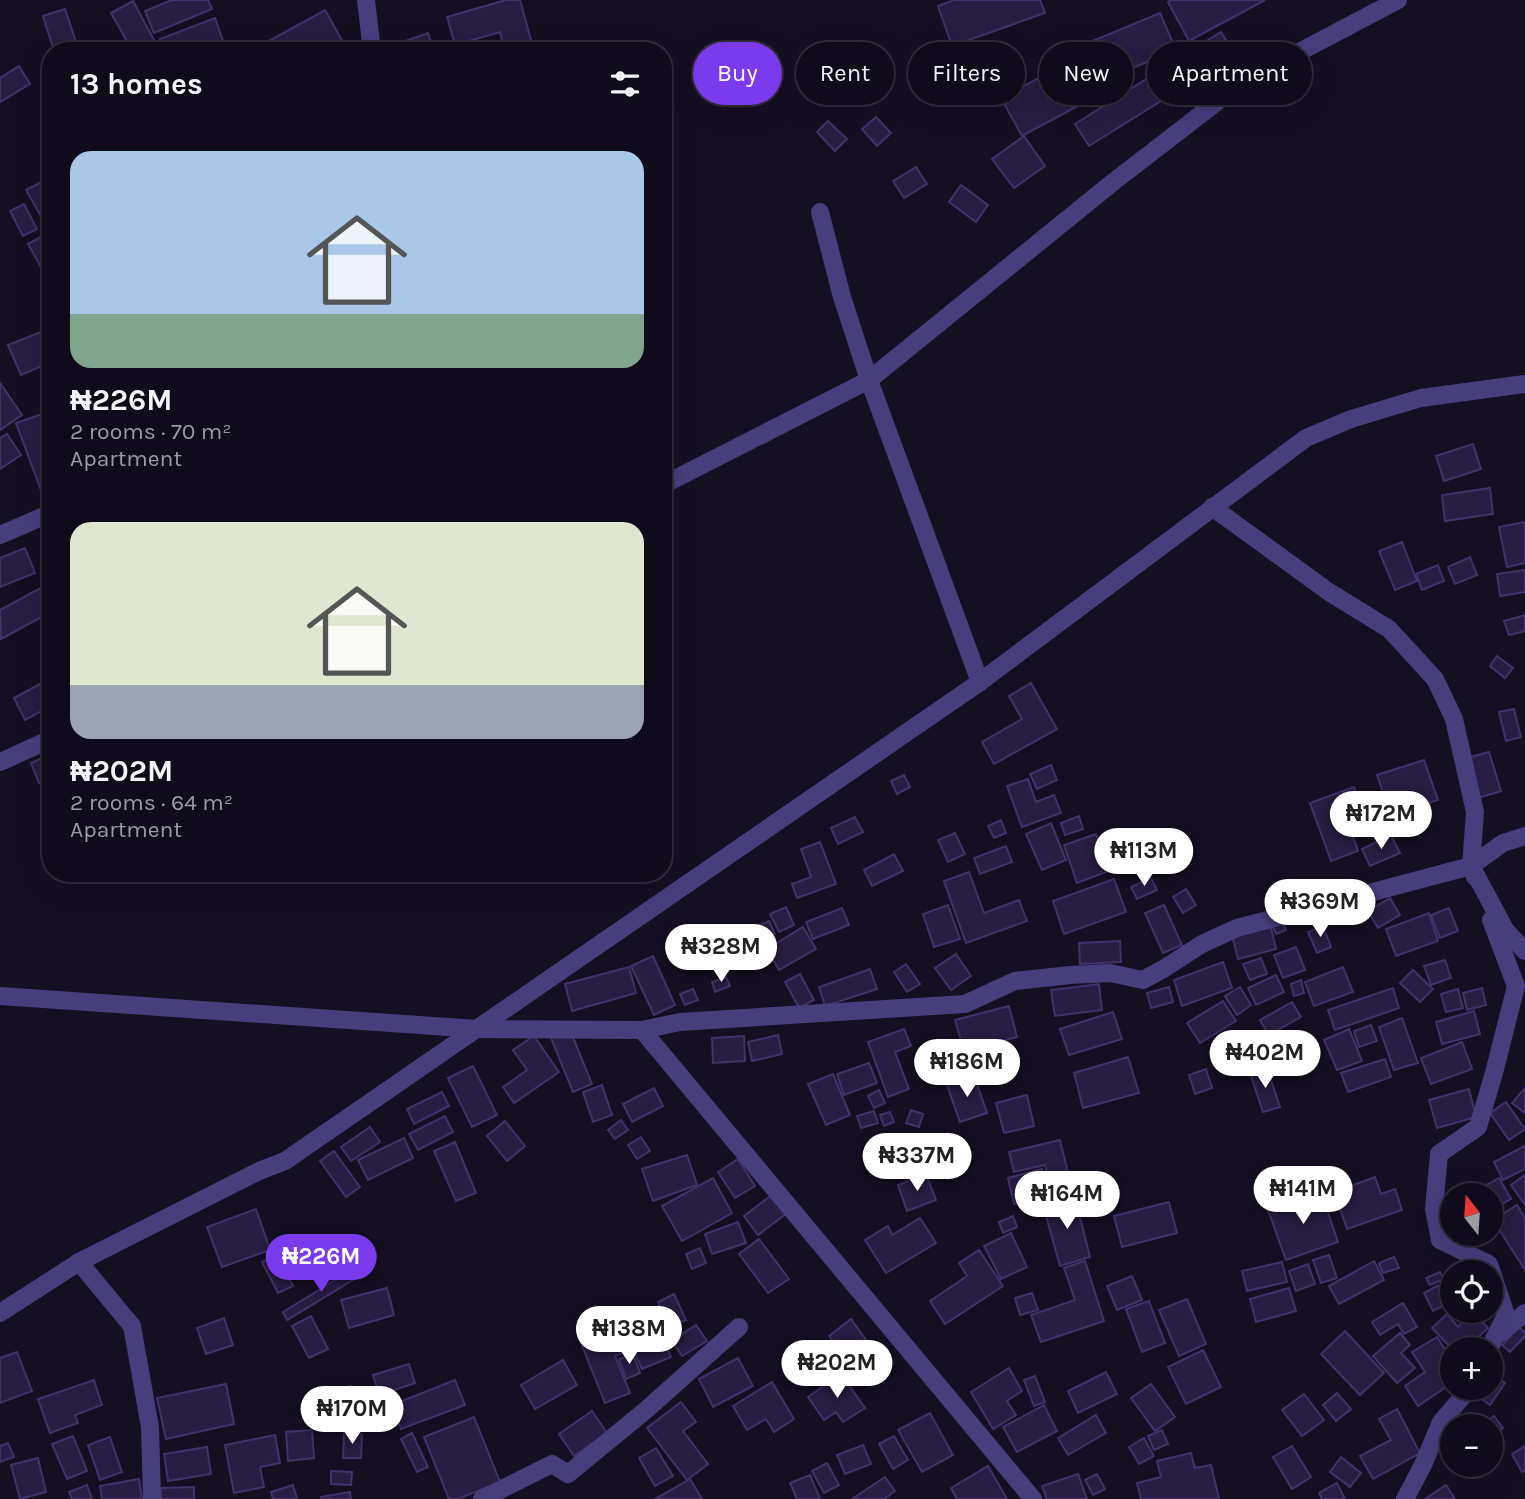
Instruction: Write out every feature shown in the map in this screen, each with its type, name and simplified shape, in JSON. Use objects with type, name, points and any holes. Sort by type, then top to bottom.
[{"type":"street","points":[[366,0],[371,42]]},
{"type":"street","points":[[672,480],[869,380],[1123,175],[1222,99],[1286,59],[1398,0]]},
{"type":"street","points":[[820,212],[842,296],[869,380],[979,682]]},
{"type":"street","points":[[0,1313],[79,1262],[259,1171],[285,1161],[979,682],[1306,438],[1351,419],[1421,398],[1525,384]]},
{"type":"street","points":[[1212,507],[1329,592],[1389,629],[1435,679],[1454,719],[1475,812],[1471,866],[1516,986],[1478,1127],[1439,1154],[1434,1209],[1440,1240],[1489,1264],[1506,1315],[1495,1337]]},
{"type":"street","points":[[0,535],[42,517]]},
{"type":"street","points":[[0,762],[42,743]]},
{"type":"street","points":[[0,996],[477,1029],[642,1030],[680,1022],[965,1004],[1015,981],[1110,973],[1143,980],[1202,944],[1237,928],[1471,866],[1503,843],[1525,836]]},
{"type":"street","points":[[1471,866],[1506,931],[1525,951]]},
{"type":"street","points":[[642,1030],[1033,1499]]},
{"type":"street","points":[[79,1262],[132,1326],[150,1427],[152,1499]]},
{"type":"street","points":[[1499,1337],[1525,1313]]},
{"type":"street","points":[[482,1499],[552,1464],[568,1474],[646,1410],[739,1327]]},
{"type":"street","points":[[1405,1499],[1441,1422],[1460,1400]]},
{"type":"building","points":[[172,0],[208,0],[212,9],[154,33],[145,11]]},
{"type":"building","points":[[506,0],[520,0],[532,42],[503,42],[500,32],[465,42],[454,42],[447,17]]},
{"type":"building","points":[[954,0],[1040,0],[1045,13],[963,42],[951,42],[938,6]]},
{"type":"building","points":[[1265,0],[1189,41],[1168,2]]},
{"type":"building","points":[[133,1],[155,42],[127,42],[111,13]]},
{"type":"building","points":[[65,9],[76,42],[51,42],[43,16]]},
{"type":"building","points":[[325,10],[343,42],[267,42]]},
{"type":"building","points":[[1160,13],[1173,42],[1147,42],[1147,62],[1133,68],[1133,42],[1090,42]]},
{"type":"building","points":[[215,18],[223,41],[161,42],[160,39]]},
{"type":"building","points":[[1221,32],[1227,42],[1205,42]]},
{"type":"building","points":[[428,33],[431,42],[403,42]]},
{"type":"building","points":[[19,66],[30,84],[0,102],[0,78]]},
{"type":"building","points":[[1039,78],[1039,105],[1080,105],[1022,136],[1005,105],[1025,105],[1025,85]]},
{"type":"building","points":[[1147,79],[1147,105],[1155,105],[1089,146],[1075,124],[1105,105],[1133,105],[1133,87]]},
{"type":"building","points":[[876,117],[891,133],[877,146],[862,129]]},
{"type":"building","points":[[828,121],[847,139],[835,151],[817,132]]},
{"type":"building","points":[[1024,136],[1045,166],[1014,188],[992,159]]},
{"type":"building","points":[[916,167],[927,184],[904,198],[893,181]]},
{"type":"building","points":[[42,182],[42,218],[26,190]]},
{"type":"building","points":[[961,185],[988,205],[976,222],[949,202]]},
{"type":"building","points":[[24,204],[37,229],[23,236],[10,211]]},
{"type":"building","points":[[42,236],[42,269],[28,244]]},
{"type":"building","points":[[42,332],[42,366],[21,375],[8,345]]},
{"type":"building","points":[[0,383],[22,415],[0,430]]},
{"type":"building","points":[[42,414],[42,493],[16,423]]},
{"type":"building","points":[[7,434],[21,455],[0,469],[0,438]]},
{"type":"building","points":[[1473,444],[1481,469],[1444,481],[1436,456]]},
{"type":"building","points":[[1490,488],[1493,514],[1445,521],[1442,495]]},
{"type":"building","points":[[1525,522],[1525,563],[1507,567],[1499,527]]},
{"type":"building","points":[[1402,542],[1417,581],[1395,590],[1379,551]]},
{"type":"building","points":[[25,548],[35,573],[0,587],[0,558]]},
{"type":"building","points":[[1470,557],[1477,575],[1455,584],[1448,567]]},
{"type":"building","points":[[1438,565],[1444,581],[1422,590],[1416,574]]},
{"type":"building","points":[[1525,570],[1525,592],[1500,596],[1497,574]]},
{"type":"building","points":[[42,587],[42,617],[1,639],[0,610]]},
{"type":"building","points":[[1525,615],[1525,631],[1509,635],[1504,621]]},
{"type":"building","points":[[1497,656],[1513,668],[1505,678],[1490,666]]},
{"type":"building","points":[[42,683],[42,711],[25,720],[14,698]]},
{"type":"building","points":[[1031,683],[1057,729],[994,764],[982,742],[1022,719],[1009,696]]},
{"type":"building","points":[[1514,709],[1521,737],[1506,741],[1499,712]]},
{"type":"building","points":[[1489,752],[1501,791],[1478,798],[1467,758]]},
{"type":"building","points":[[42,758],[42,782],[39,783],[31,763]]},
{"type":"building","points":[[1424,760],[1438,800],[1391,816],[1377,775]]},
{"type":"building","points":[[1051,765],[1057,780],[1037,789],[1030,774]]},
{"type":"building","points":[[904,775],[910,787],[897,794],[891,781]]},
{"type":"building","points":[[1028,779],[1036,802],[1054,795],[1061,813],[1022,827],[1007,786]]},
{"type":"building","points":[[1354,787],[1360,803],[1343,809],[1358,851],[1331,861],[1310,803]]},
{"type":"building","points":[[1079,816],[1083,829],[1065,835],[1061,823]]},
{"type":"building","points":[[855,817],[863,832],[838,844],[831,828]]},
{"type":"building","points":[[1001,820],[1006,833],[994,838],[988,826]]},
{"type":"building","points":[[1051,823],[1066,860],[1042,870],[1026,834]]},
{"type":"building","points":[[955,833],[965,854],[948,862],[938,840]]},
{"type":"building","points":[[1096,834],[1109,871],[1077,883],[1064,845]]},
{"type":"building","points":[[1391,835],[1400,853],[1370,866],[1362,849]]},
{"type":"building","points":[[820,842],[836,884],[797,898],[792,884],[811,877],[801,849]]},
{"type":"building","points":[[1006,846],[1012,862],[980,874],[974,858]]},
{"type":"building","points":[[894,854],[903,871],[872,886],[864,870]]},
{"type":"building","points":[[969,872],[984,913],[1019,900],[1027,921],[966,943],[944,881]]},
{"type":"building","points":[[1151,878],[1157,890],[1137,899],[1131,887]]},
{"type":"building","points":[[1114,879],[1126,912],[1064,934],[1053,901]]},
{"type":"building","points":[[1186,889],[1196,905],[1183,913],[1173,897]]},
{"type":"building","points":[[1390,898],[1400,915],[1378,928],[1368,911]]},
{"type":"building","points":[[948,905],[960,939],[934,947],[923,914]]},
{"type":"building","points":[[1164,905],[1182,945],[1163,953],[1145,913]]},
{"type":"building","points":[[786,907],[794,925],[779,932],[770,914]]},
{"type":"building","points":[[842,908],[849,925],[813,939],[806,922]]},
{"type":"building","points":[[1449,908],[1458,931],[1440,938],[1431,915]]},
{"type":"building","points":[[1429,913],[1438,941],[1396,956],[1386,929]]},
{"type":"building","points":[[1283,920],[1286,930],[1276,934],[1272,924]]},
{"type":"building","points":[[769,921],[775,934],[765,938],[759,925]]},
{"type":"building","points":[[1270,924],[1276,949],[1238,959],[1232,935]]},
{"type":"building","points":[[1323,926],[1331,947],[1317,953],[1308,932]]},
{"type":"building","points":[[803,927],[816,949],[779,970],[767,949]]},
{"type":"building","points":[[1120,941],[1121,962],[1080,964],[1079,943]]},
{"type":"building","points":[[1296,947],[1305,970],[1283,978],[1274,955]]},
{"type":"building","points":[[956,954],[971,976],[951,990],[935,968]]},
{"type":"building","points":[[653,956],[675,1005],[654,1015],[631,966]]},
{"type":"building","points":[[1261,958],[1267,974],[1250,980],[1243,964]]},
{"type":"building","points":[[1445,960],[1451,978],[1431,985],[1424,966]]},
{"type":"building","points":[[1223,962],[1232,988],[1182,1006],[1174,980]]},
{"type":"building","points":[[906,964],[920,984],[907,992],[894,972]]},
{"type":"building","points":[[629,967],[636,993],[572,1011],[565,984]]},
{"type":"building","points":[[1343,967],[1353,992],[1314,1006],[1305,982]]},
{"type":"building","points":[[870,969],[877,989],[825,1006],[819,987]]},
{"type":"building","points":[[1413,970],[1433,989],[1420,1002],[1400,983]]},
{"type":"building","points":[[800,974],[814,1000],[799,1008],[785,982]]},
{"type":"building","points":[[1276,975],[1284,992],[1256,1005],[1248,988]]},
{"type":"building","points":[[726,977],[730,986],[715,992],[712,982]]},
{"type":"building","points":[[1301,980],[1304,993],[1294,996],[1291,984]]},
{"type":"building","points":[[1099,984],[1102,1010],[1055,1016],[1051,990]]},
{"type":"building","points":[[1169,987],[1173,1002],[1151,1008],[1147,993]]},
{"type":"building","points":[[1240,987],[1251,1005],[1237,1015],[1225,996]]},
{"type":"building","points":[[1393,988],[1399,1008],[1335,1030],[1328,1010]]},
{"type":"building","points":[[1482,988],[1486,1005],[1467,1010],[1463,993]]},
{"type":"building","points":[[693,989],[698,1000],[685,1005],[680,994]]},
{"type":"building","points":[[1458,989],[1463,1008],[1446,1012],[1441,994]]},
{"type":"building","points":[[1223,1001],[1236,1021],[1200,1043],[1187,1023]]},
{"type":"building","points":[[1292,1002],[1301,1017],[1269,1035],[1260,1020]]},
{"type":"building","points":[[1009,1006],[1017,1037],[964,1051],[955,1020]]},
{"type":"building","points":[[1474,1011],[1480,1034],[1442,1044],[1436,1022]]},
{"type":"building","points":[[1113,1012],[1122,1039],[1069,1055],[1060,1029]]},
{"type":"building","points":[[1402,1018],[1418,1063],[1394,1070],[1379,1027]]},
{"type":"building","points":[[1371,1025],[1377,1041],[1359,1047],[1354,1031]]},
{"type":"building","points":[[904,1029],[911,1046],[895,1052],[909,1089],[888,1097],[868,1042]]},
{"type":"building","points":[[1349,1029],[1362,1061],[1337,1070],[1324,1040]]},
{"type":"building","points":[[570,1030],[592,1084],[573,1092],[551,1038]]},
{"type":"building","points":[[778,1035],[782,1054],[752,1061],[748,1042]]},
{"type":"building","points":[[534,1036],[559,1072],[514,1103],[503,1087],[527,1070],[513,1050]]},
{"type":"building","points":[[744,1036],[745,1061],[713,1063],[712,1038]]},
{"type":"building","points":[[1462,1042],[1472,1069],[1431,1084],[1421,1058]]},
{"type":"building","points":[[1011,1055],[1016,1069],[993,1076],[988,1062]]},
{"type":"building","points":[[1128,1057],[1139,1093],[1083,1108],[1074,1073]]},
{"type":"building","points":[[1385,1059],[1391,1077],[1348,1092],[1341,1073]]},
{"type":"building","points":[[869,1063],[877,1083],[844,1095],[837,1074]]},
{"type":"building","points":[[473,1066],[497,1115],[472,1127],[448,1078]]},
{"type":"building","points":[[1267,1068],[1280,1107],[1263,1112],[1250,1073]]},
{"type":"building","points":[[1206,1069],[1212,1088],[1195,1094],[1189,1075]]},
{"type":"building","points":[[833,1074],[850,1115],[826,1125],[808,1084]]},
{"type":"building","points":[[974,1075],[987,1113],[960,1122],[947,1085]]},
{"type":"building","points":[[602,1085],[612,1115],[593,1122],[583,1092]]},
{"type":"building","points":[[654,1088],[663,1106],[632,1122],[623,1104]]},
{"type":"building","points":[[1525,1088],[1525,1113],[1512,1103]]},
{"type":"building","points":[[1469,1089],[1476,1117],[1437,1128],[1429,1100]]},
{"type":"building","points":[[879,1090],[885,1103],[874,1108],[868,1096]]},
{"type":"building","points":[[442,1092],[449,1106],[414,1124],[407,1109]]},
{"type":"building","points":[[1027,1095],[1034,1126],[1004,1133],[996,1103]]},
{"type":"building","points":[[1506,1102],[1525,1129],[1509,1140],[1490,1113]]},
{"type":"building","points":[[911,1110],[923,1114],[919,1127],[906,1123]]},
{"type":"building","points":[[874,1111],[878,1123],[861,1128],[857,1116]]},
{"type":"building","points":[[890,1112],[894,1122],[884,1126],[880,1115]]},
{"type":"building","points":[[445,1116],[453,1132],[418,1150],[409,1134]]},
{"type":"building","points":[[621,1120],[628,1130],[615,1139],[608,1130]]},
{"type":"building","points":[[505,1121],[525,1146],[507,1161],[487,1136]]},
{"type":"building","points":[[370,1127],[380,1142],[351,1161],[341,1147]]},
{"type":"building","points":[[641,1137],[650,1151],[637,1159],[628,1145]]},
{"type":"building","points":[[404,1138],[413,1158],[368,1180],[358,1160]]},
{"type":"building","points":[[1060,1140],[1070,1181],[1050,1187],[1045,1165],[1014,1172],[1009,1152]]},
{"type":"building","points":[[455,1142],[476,1193],[456,1201],[434,1151]]},
{"type":"building","points":[[1525,1146],[1525,1169],[1503,1180],[1494,1162]]},
{"type":"building","points":[[334,1151],[360,1187],[346,1197],[320,1161]]},
{"type":"building","points":[[687,1155],[697,1185],[653,1201],[642,1169]]},
{"type":"building","points":[[738,1159],[755,1186],[735,1198],[718,1172]]},
{"type":"building","points":[[1042,1169],[1048,1195],[1014,1204],[1008,1178]]},
{"type":"building","points":[[926,1174],[936,1200],[907,1211],[898,1185]]},
{"type":"building","points":[[1525,1175],[1525,1205],[1511,1185]]},
{"type":"building","points":[[1375,1177],[1381,1194],[1395,1189],[1402,1210],[1347,1229],[1334,1192]]},
{"type":"building","points":[[713,1178],[732,1213],[682,1241],[662,1206]]},
{"type":"building","points":[[1503,1185],[1511,1199],[1503,1203]]},
{"type":"building","points":[[1321,1192],[1338,1242],[1286,1260],[1268,1210]]},
{"type":"building","points":[[773,1194],[787,1213],[758,1235],[744,1216]]},
{"type":"building","points":[[1075,1197],[1090,1257],[1060,1266],[1043,1205]]},
{"type":"building","points":[[1169,1202],[1177,1233],[1122,1247],[1114,1216]]},
{"type":"building","points":[[1517,1205],[1525,1218],[1525,1270],[1503,1236],[1503,1214]]},
{"type":"building","points":[[256,1209],[270,1250],[222,1267],[207,1227]]},
{"type":"building","points":[[1013,1216],[1017,1227],[1003,1233],[999,1222]]},
{"type":"building","points":[[920,1218],[936,1243],[886,1273],[865,1240],[888,1226],[892,1235]]},
{"type":"building","points":[[738,1222],[746,1243],[712,1254],[705,1234]]},
{"type":"building","points":[[1011,1233],[1027,1267],[1001,1279],[984,1246]]},
{"type":"building","points":[[759,1239],[789,1279],[768,1293],[739,1254]]},
{"type":"building","points":[[700,1248],[706,1263],[692,1269],[686,1254]]},
{"type":"building","points":[[979,1250],[1003,1286],[945,1324],[930,1301],[967,1276],[959,1263]]},
{"type":"building","points":[[277,1254],[293,1286],[278,1293],[262,1262]]},
{"type":"building","points":[[1329,1255],[1337,1278],[1321,1283],[1313,1260]]},
{"type":"building","points":[[1394,1257],[1399,1268],[1383,1273],[1379,1263]]},
{"type":"building","points":[[1085,1261],[1104,1321],[1041,1342],[1031,1315],[1075,1300],[1064,1268]]},
{"type":"building","points":[[1374,1261],[1384,1280],[1339,1304],[1329,1286]]},
{"type":"building","points":[[1282,1262],[1287,1282],[1247,1291],[1242,1271]]},
{"type":"building","points":[[1308,1264],[1315,1284],[1296,1291],[1289,1271]]},
{"type":"building","points":[[353,1269],[358,1277],[287,1320],[283,1312]]},
{"type":"building","points":[[1440,1272],[1440,1281],[1430,1285],[1426,1278]]},
{"type":"building","points":[[1132,1276],[1142,1300],[1117,1310],[1107,1286]]},
{"type":"building","points":[[1440,1284],[1440,1307],[1433,1311],[1424,1293]]},
{"type":"building","points":[[387,1288],[394,1315],[349,1328],[341,1300]]},
{"type":"building","points":[[1289,1288],[1296,1311],[1256,1322],[1250,1299]]},
{"type":"building","points":[[1032,1293],[1038,1310],[1020,1315],[1015,1298]]},
{"type":"building","points":[[674,1294],[686,1320],[669,1327],[658,1302]]},
{"type":"building","points":[[1187,1299],[1206,1344],[1179,1356],[1159,1310]]},
{"type":"building","points":[[1149,1301],[1165,1343],[1142,1352],[1126,1309]]},
{"type":"building","points":[[1403,1303],[1417,1327],[1404,1334],[1398,1324],[1380,1335],[1372,1322]]},
{"type":"building","points":[[654,1314],[671,1357],[642,1369],[633,1349],[615,1356],[630,1393],[605,1403],[581,1343]]},
{"type":"building","points":[[311,1316],[328,1349],[309,1358],[292,1326]]},
{"type":"building","points":[[224,1318],[233,1345],[206,1354],[197,1328]]},
{"type":"building","points":[[851,1319],[869,1344],[847,1360],[829,1336]]},
{"type":"building","points":[[1440,1321],[1440,1323],[1455,1323],[1458,1327],[1462,1323],[1483,1323],[1488,1328],[1479,1337],[1441,1337],[1432,1328]]},
{"type":"building","points":[[696,1325],[707,1341],[682,1356],[672,1340]]},
{"type":"building","points":[[1519,1327],[1525,1333],[1510,1352],[1503,1344]]},
{"type":"building","points":[[1345,1331],[1384,1373],[1360,1395],[1321,1354]]},
{"type":"building","points":[[1400,1333],[1410,1345],[1401,1353],[1415,1368],[1397,1383],[1373,1356]]},
{"type":"building","points":[[1437,1337],[1440,1342],[1440,1391],[1418,1406],[1405,1386],[1425,1372],[1412,1352]]},
{"type":"building","points":[[1203,1350],[1221,1387],[1186,1404],[1168,1367]]},
{"type":"building","points":[[17,1352],[32,1391],[0,1403],[0,1358]]},
{"type":"building","points":[[633,1354],[640,1373],[626,1379],[619,1359]]},
{"type":"building","points":[[738,1358],[753,1386],[713,1407],[699,1379]]},
{"type":"building","points":[[563,1360],[577,1385],[535,1409],[521,1385]]},
{"type":"building","points":[[409,1364],[415,1383],[379,1395],[373,1375]]},
{"type":"building","points":[[1009,1368],[1022,1391],[1007,1401],[1016,1415],[993,1429],[971,1392]]},
{"type":"building","points":[[1106,1372],[1117,1394],[1078,1413],[1068,1391]]},
{"type":"building","points":[[841,1374],[865,1408],[843,1422],[836,1412],[824,1420],[808,1397]]},
{"type":"building","points":[[1035,1376],[1045,1402],[1034,1406],[1024,1380]]},
{"type":"building","points":[[94,1380],[102,1405],[75,1415],[78,1423],[50,1433],[38,1399]]},
{"type":"building","points":[[455,1380],[465,1405],[401,1429],[392,1405]]},
{"type":"building","points":[[772,1382],[794,1419],[774,1432],[766,1419],[747,1430],[733,1406]]},
{"type":"building","points":[[226,1384],[234,1424],[166,1439],[157,1398]]},
{"type":"building","points":[[1151,1384],[1175,1417],[1155,1431],[1131,1398]]},
{"type":"building","points":[[351,1386],[357,1402],[335,1410],[329,1393]]},
{"type":"building","points":[[1337,1393],[1351,1409],[1336,1421],[1323,1405]]},
{"type":"building","points":[[1304,1394],[1324,1420],[1302,1436],[1282,1410]]},
{"type":"building","points":[[681,1402],[696,1422],[683,1431],[708,1464],[687,1480],[647,1428]]},
{"type":"building","points":[[1044,1405],[1057,1431],[1017,1452],[1003,1427]]},
{"type":"building","points":[[1397,1409],[1420,1453],[1373,1479],[1360,1456],[1391,1440],[1379,1419]]},
{"type":"building","points":[[592,1411],[607,1433],[574,1456],[559,1434]]},
{"type":"building","points":[[930,1413],[953,1455],[922,1472],[898,1430]]},
{"type":"building","points":[[1096,1415],[1106,1433],[1068,1455],[1058,1438]]},
{"type":"building","points":[[474,1417],[500,1482],[458,1499],[449,1499],[424,1437]]},
{"type":"building","points":[[312,1430],[314,1458],[288,1461],[286,1432]]},
{"type":"building","points":[[1162,1430],[1168,1444],[1154,1450],[1148,1436]]},
{"type":"building","points":[[344,1433],[362,1434],[361,1458],[343,1458]]},
{"type":"building","points":[[412,1433],[428,1467],[417,1472],[401,1439]]},
{"type":"building","points":[[275,1435],[280,1463],[260,1467],[264,1487],[234,1493],[225,1445]]},
{"type":"building","points":[[73,1436],[87,1471],[67,1479],[52,1444]]},
{"type":"building","points":[[894,1436],[908,1460],[893,1469],[879,1444]]},
{"type":"building","points":[[110,1437],[122,1472],[100,1480],[88,1445]]},
{"type":"building","points":[[1144,1438],[1154,1456],[1139,1464],[1129,1447]]},
{"type":"building","points":[[8,1443],[14,1457],[0,1462],[0,1446]]},
{"type":"building","points":[[863,1445],[871,1464],[845,1474],[837,1455]]},
{"type":"building","points":[[1292,1446],[1311,1477],[1292,1489],[1273,1457]]},
{"type":"building","points":[[1525,1446],[1525,1471],[1522,1472],[1512,1454]]},
{"type":"building","points":[[207,1447],[211,1474],[168,1481],[164,1454]]},
{"type":"building","points":[[656,1448],[673,1476],[655,1486],[639,1458]]},
{"type":"building","points":[[1191,1453],[1195,1468],[1211,1465],[1219,1499],[1141,1499],[1137,1483],[1161,1477],[1157,1461]]},
{"type":"building","points":[[1341,1457],[1361,1473],[1350,1487],[1330,1472]]},
{"type":"building","points":[[38,1458],[46,1492],[20,1499],[11,1465]]},
{"type":"building","points":[[827,1463],[839,1485],[824,1493],[812,1471]]},
{"type":"building","points":[[988,1466],[1007,1499],[957,1499],[951,1488]]},
{"type":"building","points":[[331,1471],[352,1472],[351,1485],[331,1484]]},
{"type":"building","points":[[1078,1474],[1087,1499],[1047,1499],[1042,1486]]},
{"type":"building","points":[[1097,1474],[1105,1489],[1093,1495],[1085,1480]]},
{"type":"building","points":[[810,1475],[820,1499],[797,1499],[790,1483]]},
{"type":"building","points":[[885,1477],[895,1491],[884,1499],[852,1499]]},
{"type":"building","points":[[139,1479],[142,1499],[102,1499],[100,1486]]},
{"type":"building","points":[[690,1479],[702,1499],[655,1499]]},
{"type":"building","points":[[1337,1483],[1345,1499],[1322,1499],[1319,1493]]},
{"type":"building","points":[[87,1485],[92,1499],[72,1499],[69,1492]]},
{"type":"building","points":[[293,1485],[297,1499],[273,1499],[271,1492]]},
{"type":"building","points":[[1446,1485],[1455,1499],[1425,1499]]},
{"type":"building","points":[[194,1487],[194,1499],[161,1499],[161,1488]]},
{"type":"building","points":[[350,1492],[351,1499],[321,1499],[321,1497]]}]
